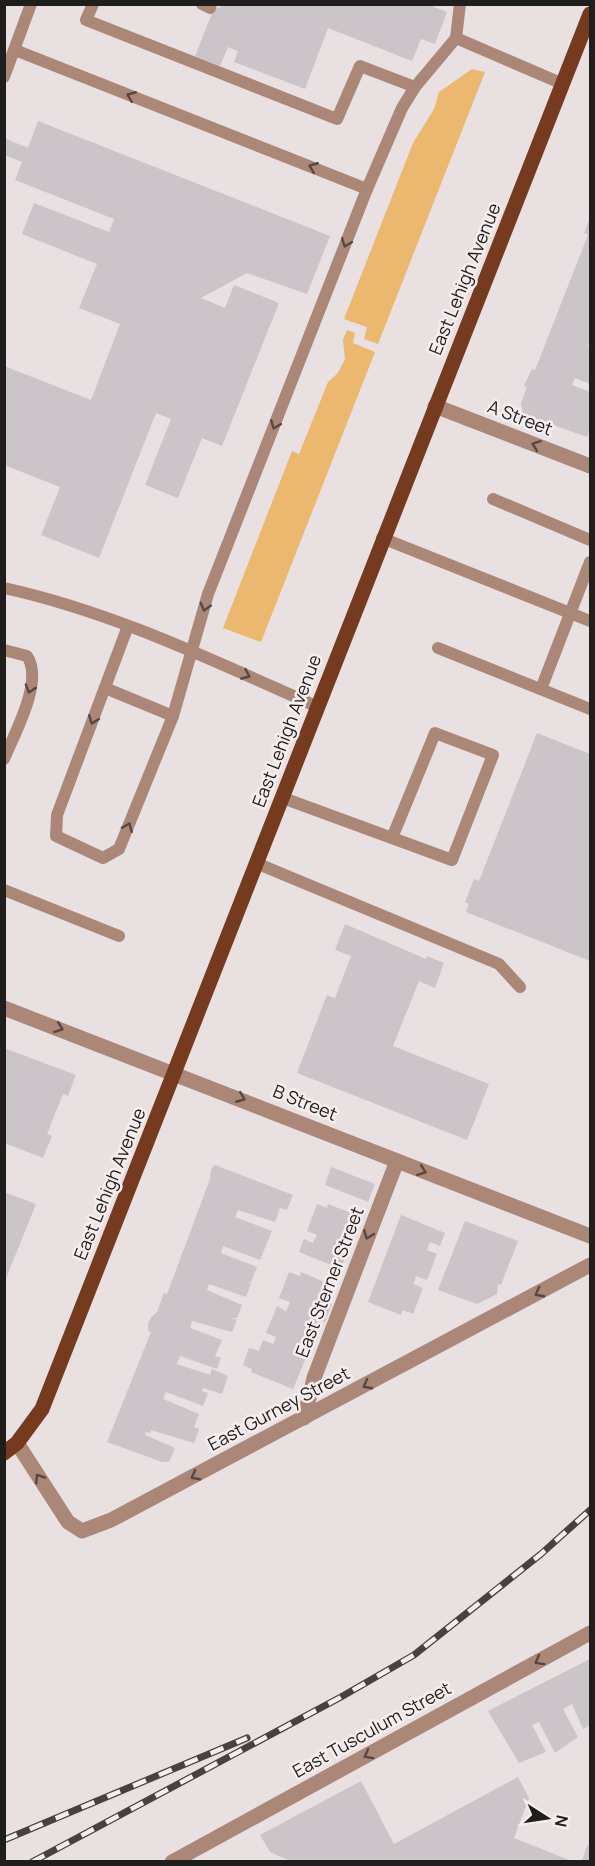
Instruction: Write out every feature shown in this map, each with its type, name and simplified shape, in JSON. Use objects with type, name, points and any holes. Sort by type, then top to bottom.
[{"type":"main road","name":"East Lehigh Avenue","points":[[10,1448],[42,1409],[283,798],[382,538],[591,14]]},
{"type":"street","name":"A Street","points":[[435,406],[591,466]]},
{"type":"street","name":"B Street","points":[[4,1008],[175,1072],[591,1236]]},
{"type":"street","name":"East Sterner Street","points":[[304,1418],[314,1378],[397,1161]]},
{"type":"street","name":"East Gurney Street","points":[[10,1448],[68,1522],[82,1531],[111,1520],[591,1265]]},
{"type":"street","name":"East Tusculum Street","points":[[172,1862],[591,1633]]},
{"type":"lane","points":[[4,77],[31,4]]},
{"type":"lane","points":[[93,4],[86,20],[337,119],[360,66],[416,87]]},
{"type":"lane","points":[[128,626],[57,815],[56,836],[103,858],[119,849],[172,716],[208,594],[367,189],[402,108],[456,38],[460,4]]},
{"type":"lane","points":[[456,38],[563,84]]},
{"type":"lane","points":[[15,50],[367,189]]},
{"type":"lane","points":[[493,499],[591,540]]},
{"type":"lane","points":[[382,538],[591,621]]},
{"type":"lane","points":[[541,689],[591,562]]},
{"type":"lane","points":[[4,588],[59,600],[128,626],[318,707]]},
{"type":"lane","points":[[438,648],[591,709]]},
{"type":"lane","points":[[4,650],[27,656],[32,664],[34,682],[4,759]]},
{"type":"lane","points":[[105,688],[172,716]]},
{"type":"lane","points":[[283,798],[392,838],[452,860],[493,755],[435,733],[392,838]]},
{"type":"lane","points":[[256,863],[499,964],[520,987]]},
{"type":"lane","points":[[4,890],[119,936]]},
{"type":"shaded area","points":[[472,69],[485,72],[378,344],[364,339],[367,327],[344,319],[413,143],[434,109],[439,92]]},
{"type":"shaded area","points":[[347,330],[355,333],[353,343],[375,352],[261,642],[223,628],[292,451],[299,454],[328,382],[338,373],[345,359],[343,340]]},
{"type":"building","points":[[222,4],[435,4],[434,7],[447,12],[435,44],[421,39],[412,61],[328,28],[305,89],[234,62],[238,51],[228,47],[220,66],[195,56],[215,6],[220,8]]},
{"type":"building","points":[[38,121],[330,236],[307,294],[247,273],[201,298],[225,308],[234,285],[279,303],[222,446],[202,438],[178,498],[145,485],[171,419],[156,413],[99,558],[41,535],[60,487],[4,465],[4,366],[91,400],[120,324],[79,308],[97,264],[22,234],[34,203],[109,232],[114,219],[15,180],[22,162],[4,155],[4,138],[28,148]]},
{"type":"building","points":[[590,217],[590,340],[588,347],[590,348],[590,384],[575,378],[572,385],[590,392],[590,428],[587,437],[523,414],[521,403],[527,387],[524,386],[532,369],[535,370],[588,235],[584,233]]},
{"type":"building","points":[[537,733],[590,754],[590,961],[466,912],[469,904],[465,902],[474,879],[479,881]]},
{"type":"building","points":[[345,924],[426,959],[427,956],[444,963],[435,988],[419,981],[393,1046],[489,1084],[467,1140],[297,1073],[327,995],[335,998],[351,956],[335,950]]},
{"type":"building","points":[[4,1048],[76,1075],[68,1096],[63,1094],[47,1134],[52,1136],[43,1158],[4,1143]]},
{"type":"building","points":[[215,1165],[293,1195],[287,1210],[280,1208],[275,1222],[238,1210],[235,1217],[272,1231],[260,1260],[223,1246],[221,1253],[257,1267],[251,1282],[247,1282],[251,1283],[246,1297],[209,1284],[207,1290],[242,1305],[237,1318],[231,1318],[237,1320],[232,1332],[192,1321],[190,1328],[222,1340],[215,1356],[221,1358],[217,1369],[180,1356],[177,1364],[210,1375],[212,1369],[228,1376],[222,1394],[203,1388],[202,1391],[208,1393],[203,1406],[166,1392],[163,1399],[199,1414],[194,1427],[199,1429],[194,1443],[151,1430],[150,1433],[146,1432],[145,1435],[175,1448],[169,1462],[162,1462],[107,1442],[151,1332],[148,1331],[148,1324],[157,1312],[164,1293],[167,1294],[210,1179],[211,1169]]},
{"type":"building","points":[[331,1167],[375,1184],[368,1202],[325,1185]]},
{"type":"building","points":[[4,1192],[36,1204],[5,1281],[4,1281]]},
{"type":"building","points":[[317,1204],[327,1208],[328,1204],[361,1217],[341,1269],[299,1252],[304,1239],[313,1243],[317,1235],[307,1231]]},
{"type":"building","points":[[401,1215],[445,1233],[440,1246],[430,1242],[427,1250],[437,1254],[427,1280],[416,1276],[413,1284],[423,1288],[413,1314],[403,1310],[401,1315],[368,1302]]},
{"type":"building","points":[[465,1221],[518,1241],[501,1285],[498,1284],[497,1294],[477,1304],[438,1290]]},
{"type":"building","points":[[289,1272],[300,1276],[301,1272],[334,1286],[327,1302],[332,1304],[325,1322],[321,1321],[315,1344],[312,1343],[293,1389],[251,1372],[252,1369],[243,1365],[249,1348],[259,1351],[263,1340],[273,1344],[276,1337],[266,1333],[277,1306],[286,1311],[290,1302],[279,1298]]},
{"type":"building","points":[[590,1659],[590,1725],[583,1729],[572,1704],[563,1709],[578,1737],[555,1753],[539,1722],[532,1725],[546,1752],[519,1763],[488,1711]]},
{"type":"building","points":[[518,1777],[529,1798],[514,1838],[574,1862],[293,1862],[270,1852],[260,1835],[361,1781],[394,1844]]},
{"type":"building","points":[[587,1845],[590,1847],[590,1862],[582,1862]]},
{"type":"railway","points":[[32,1862],[341,1697],[414,1655],[541,1554],[590,1510]]},
{"type":"railway","points":[[4,1840],[247,1738]]}]
